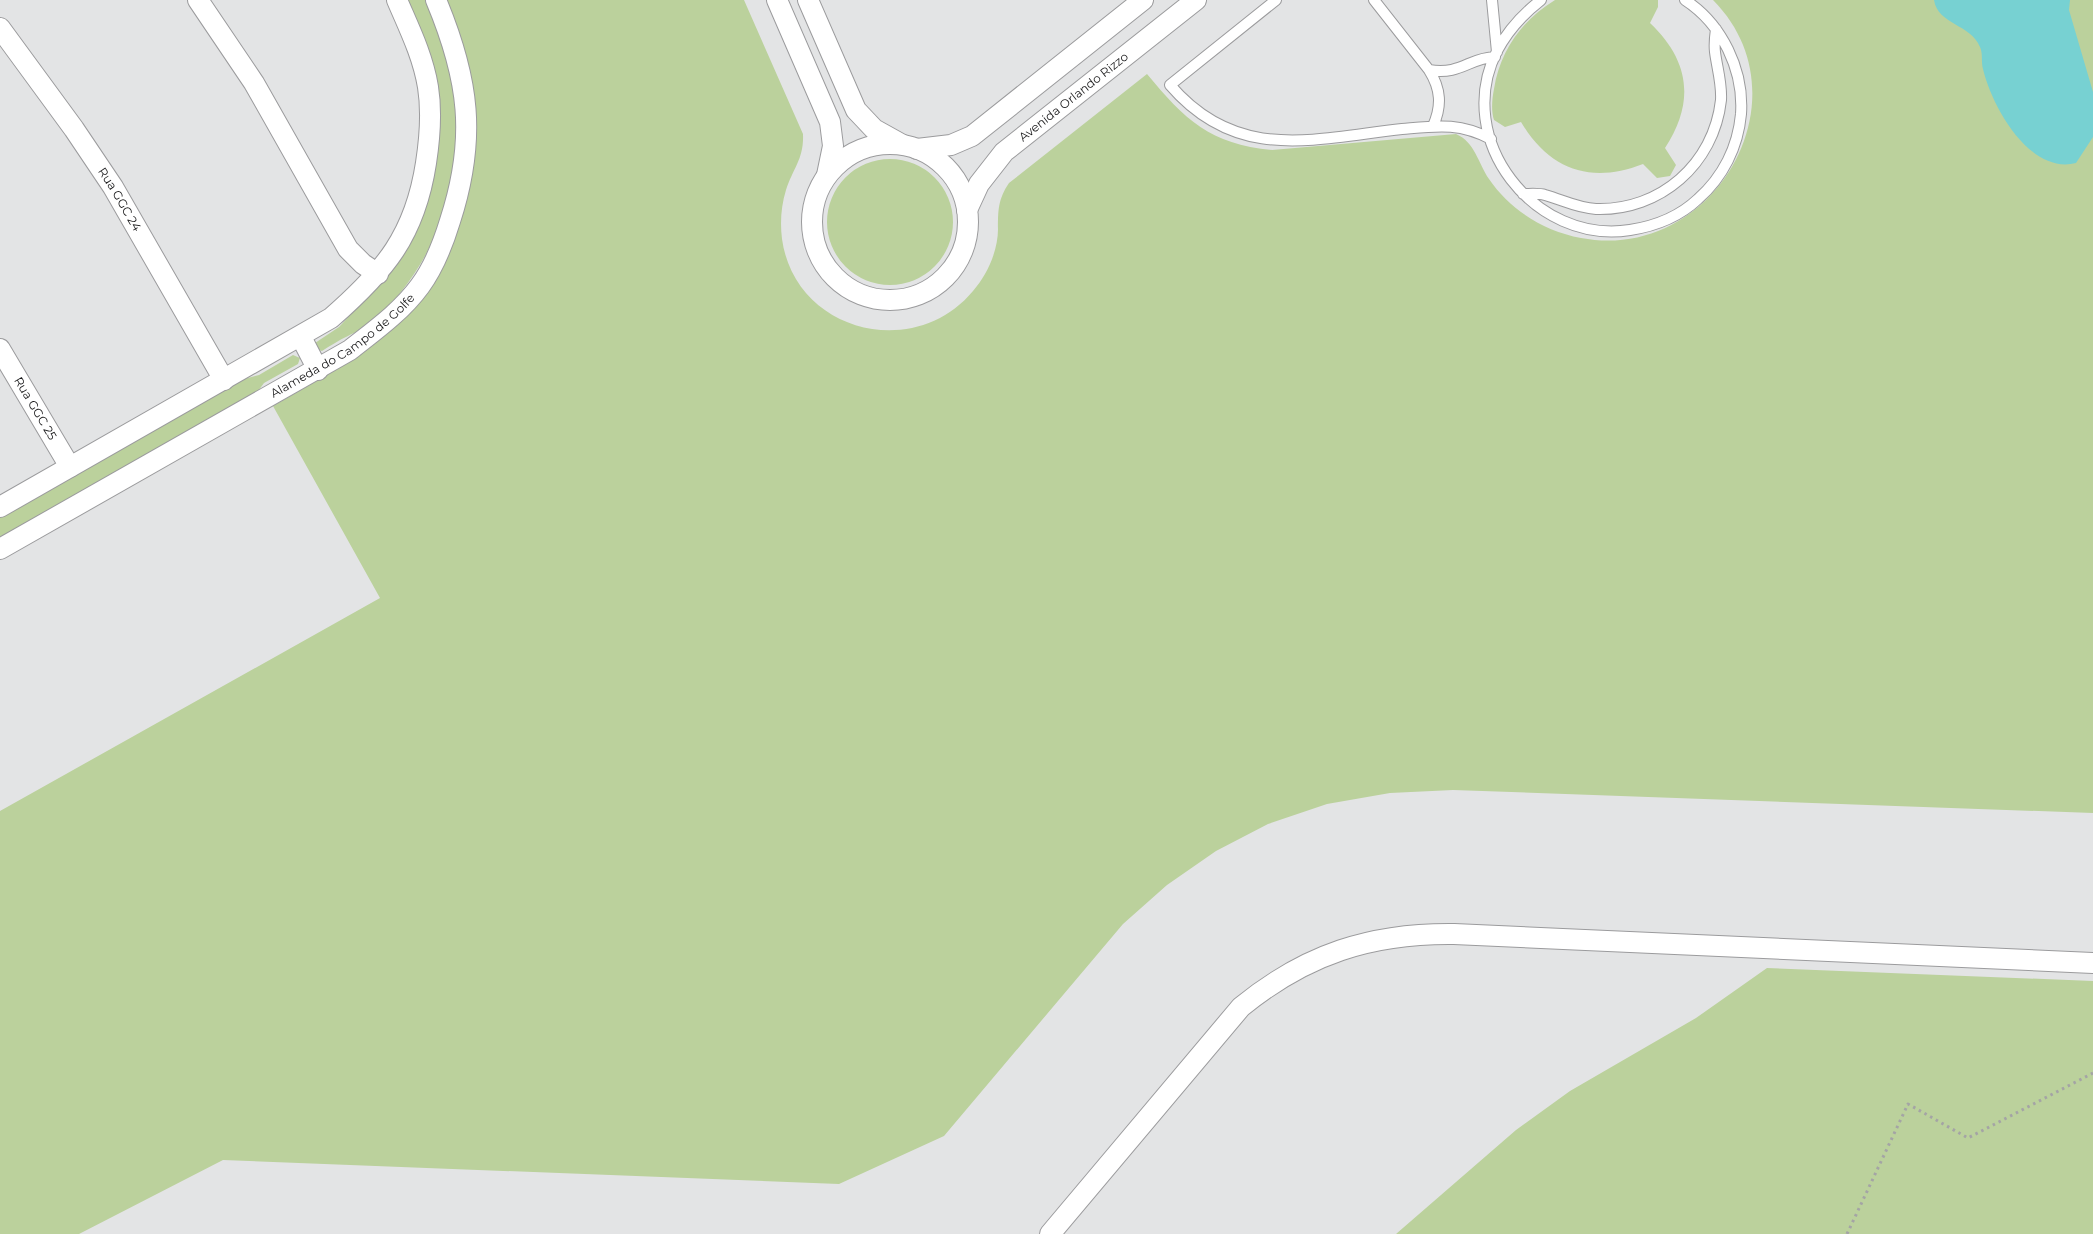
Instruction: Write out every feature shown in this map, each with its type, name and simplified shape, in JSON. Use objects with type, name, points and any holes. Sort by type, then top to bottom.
[{"type":"street","points":[[198,0],[254,83],[348,248],[363,264],[378,274]]},
{"type":"street","points":[[0,507],[301,338],[331,318],[367,287],[378,274],[410,225],[422,191],[431,133],[428,86],[415,42],[397,0]]},
{"type":"street","name":"Alameda do Campo de Golfe","points":[[0,549],[318,370],[350,350],[389,319],[420,286],[442,247],[459,196],[468,137],[463,80],[448,29],[436,0]]},
{"type":"street","points":[[777,0],[830,122],[833,146],[827,175]]},
{"type":"street","points":[[808,0],[856,110],[874,129],[910,147],[930,155],[950,172],[958,184],[967,210],[967,237],[963,250],[949,273],[938,284],[911,298],[880,300],[866,296],[839,282],[820,258],[814,244],[811,214],[814,200],[827,175],[837,164],[861,149],[882,144],[910,147],[952,145],[972,136],[1143,0]]},
{"type":"street","name":"Avenida Orlando Rizzo","points":[[967,210],[979,184],[1004,152],[1196,0]]},
{"type":"street","name":"Rua GGC 24","points":[[0,28],[74,129],[113,187],[224,380]]},
{"type":"street","points":[[301,338],[318,370]]},
{"type":"street","name":"Rua GGC 25","points":[[0,349],[70,467]]},
{"type":"street","points":[[1050,1234],[1241,1008],[1266,987],[1302,966],[1324,955],[1365,942],[1400,936],[1454,934],[2093,963]]},
{"type":"lane","points":[[1276,0],[1170,85],[1195,110],[1227,130],[1264,140],[1304,140],[1433,126],[1456,126],[1490,139]]},
{"type":"lane","points":[[1374,0],[1430,70],[1439,94],[1439,111],[1433,126]]},
{"type":"lane","points":[[1492,0],[1496,54]]},
{"type":"lane","points":[[1541,0],[1514,25],[1496,54],[1486,93],[1486,111],[1490,139],[1500,165],[1522,194],[1552,216],[1570,224],[1606,232],[1624,231],[1660,223],[1691,206],[1716,180],[1734,148],[1741,103],[1738,76],[1729,52],[1716,29],[1685,0]]},
{"type":"lane","points":[[1522,194],[1544,194],[1577,206],[1612,208],[1646,200],[1676,183],[1688,172],[1703,152],[1719,115],[1721,82],[1714,50],[1716,29]]},
{"type":"lane","points":[[1430,70],[1452,71],[1496,54]]},
{"type":"path","points":[[1847,1234],[1908,1104],[1968,1138],[2093,1073]]},
{"type":"green space","points":[[403,0],[427,0],[450,62],[458,98],[459,130],[456,162],[450,193],[440,223],[427,252],[411,279],[391,304],[366,327],[322,351],[315,349],[315,343],[339,327],[391,271],[433,170]]},
{"type":"green space","points":[[445,0],[744,0],[803,134],[802,150],[786,190],[781,215],[782,239],[792,271],[809,296],[833,315],[860,327],[890,330],[920,326],[948,313],[973,291],[983,278],[994,254],[998,237],[999,205],[1009,183],[1147,74],[1187,117],[1200,127],[1232,142],[1250,147],[1272,150],[1456,134],[1468,142],[1497,190],[1529,218],[1567,235],[1581,238],[1629,239],[1671,225],[1706,200],[1733,165],[1749,125],[1752,82],[1741,39],[1713,0],[2093,0],[2093,813],[1453,790],[1390,793],[1327,804],[1268,824],[1216,851],[1167,885],[1123,924],[944,1136],[839,1184],[223,1160],[79,1234],[0,1234],[0,811],[380,598],[273,406],[346,364],[367,349],[436,270],[473,92],[462,40]]},
{"type":"green space","points":[[1555,0],[1658,0],[1658,7],[1650,23],[1673,52],[1684,82],[1681,114],[1675,131],[1665,148],[1676,165],[1670,176],[1657,178],[1643,164],[1606,173],[1574,169],[1559,162],[1545,152],[1532,139],[1521,122],[1505,127],[1494,120],[1492,105],[1494,89],[1501,62],[1507,49],[1532,17]]},
{"type":"green space","points":[[890,159],[914,164],[925,169],[935,177],[943,187],[948,198],[953,222],[948,246],[943,257],[935,267],[925,275],[914,280],[890,285],[866,280],[855,275],[845,267],[837,257],[832,246],[827,222],[832,198],[837,187],[845,177],[855,169],[866,164]]},
{"type":"green space","points":[[293,355],[300,358],[298,364],[264,383],[255,395],[0,539],[0,514],[237,381],[259,375]]},
{"type":"green space","points":[[1767,968],[2093,981],[2093,1234],[1396,1234],[1516,1130],[1570,1091],[1696,1018]]},
{"type":"water","points":[[1934,0],[2070,0],[2069,10],[2093,92],[2093,137],[2076,163],[2059,164],[2043,159],[2029,149],[2016,135],[2004,119],[1995,101],[1982,66],[1981,49],[1976,39],[1942,15]]}]
